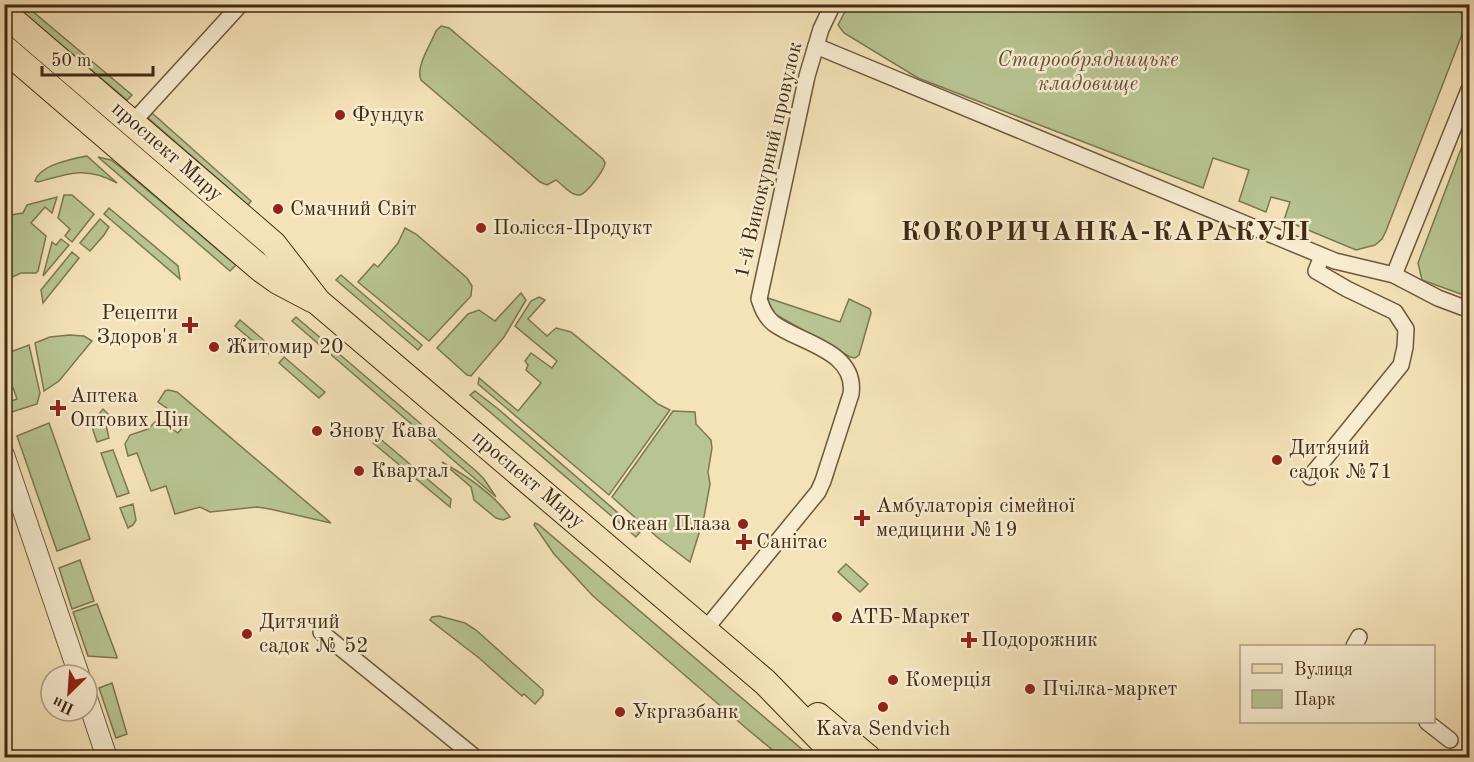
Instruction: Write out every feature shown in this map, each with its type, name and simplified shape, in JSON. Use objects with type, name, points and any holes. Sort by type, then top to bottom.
[{"type":"main road","name":"проспект Миру","points":[[4,13],[277,247],[318,302]]},
{"type":"main road","name":"проспект Миру","points":[[4,48],[253,263],[278,281],[318,302],[765,682],[839,758]]},
{"type":"main road","name":"проспект Миру","points":[[765,682],[823,719],[868,758]]},
{"type":"street","points":[[133,122],[241,4]]},
{"type":"street","name":"1-й Винокурний провулок","points":[[704,631],[818,492],[851,394],[852,386],[849,376],[839,361],[823,348],[773,322],[764,313],[759,299],[816,46],[833,4]]},
{"type":"street","points":[[816,46],[1322,256],[1394,275],[1438,298],[1470,310]]},
{"type":"street","points":[[1394,275],[1470,87]]},
{"type":"street","points":[[1310,477],[1401,365],[1406,329],[1395,312],[1316,271],[1322,256]]},
{"type":"street","points":[[4,455],[75,663]]},
{"type":"street","points":[[321,632],[476,758]]},
{"type":"street","points":[[95,723],[107,758]]},
{"type":"street","points":[[1428,723],[1450,740]]},
{"type":"green space","name":"Старообрядницьке кладовище","points":[[849,4],[1298,4],[1313,11],[1316,4],[1461,4],[1458,10],[1468,19],[1386,231],[1375,245],[1356,250],[1284,220],[1290,202],[1271,197],[1266,212],[1239,201],[1249,170],[1213,158],[1203,188],[918,78],[844,33],[838,25]]},
{"type":"green space","points":[[14,5],[25,5],[132,95],[127,100]]},
{"type":"green space","points":[[441,26],[449,28],[603,159],[605,163],[602,171],[586,191],[576,195],[556,180],[547,185],[540,182],[421,80],[422,62],[436,31]]},
{"type":"green space","points":[[152,113],[251,201],[248,205],[148,118]]},
{"type":"green space","points":[[1469,128],[1470,297],[1422,280],[1418,263]]},
{"type":"green space","points":[[87,156],[117,183],[96,174],[87,173],[35,181],[38,175],[49,167]]},
{"type":"green space","points":[[98,157],[111,160],[119,166],[236,265],[230,271]]},
{"type":"green space","points":[[64,195],[72,195],[94,214],[72,242],[65,236],[70,229],[58,218]]},
{"type":"green space","points":[[57,197],[52,213],[45,207],[31,223],[46,236],[38,271],[21,273],[8,279],[5,268],[5,216],[23,213],[27,205]]},
{"type":"green space","points":[[109,208],[178,266],[180,279],[104,214]]},
{"type":"green space","points":[[100,219],[109,227],[90,251],[80,243]]},
{"type":"green space","points":[[405,228],[416,234],[467,278],[472,286],[471,296],[429,341],[358,282],[374,264],[378,267],[398,243]]},
{"type":"green space","points":[[61,239],[69,245],[43,276],[52,242],[56,245]]},
{"type":"green space","points":[[72,252],[79,258],[43,303],[41,290]]},
{"type":"green space","points":[[341,275],[422,345],[418,350],[336,280]]},
{"type":"green space","points":[[521,293],[526,300],[504,337],[471,376],[437,348],[468,314],[479,310],[495,321]]},
{"type":"green space","points":[[539,297],[545,300],[528,319],[547,336],[556,328],[571,332],[658,404],[670,410],[609,495],[478,384],[479,378],[518,411],[541,383],[526,370],[528,365],[525,361],[531,353],[552,368],[557,361],[515,326],[531,301]]},
{"type":"green space","points":[[768,298],[840,322],[849,299],[870,309],[871,313],[859,355],[855,358],[850,357],[773,313]]},
{"type":"green space","points":[[296,317],[476,471],[496,497],[292,321]]},
{"type":"green space","points":[[240,320],[273,348],[268,354],[235,326]]},
{"type":"green space","points":[[84,336],[92,341],[59,381],[44,391],[35,343],[50,337]]},
{"type":"green space","points":[[29,345],[40,393],[37,404],[12,412],[7,409],[5,403],[17,399],[13,388],[5,390],[5,354]]},
{"type":"green space","points":[[284,357],[325,392],[319,398],[279,363]]},
{"type":"green space","points":[[168,390],[177,392],[331,523],[257,507],[210,512],[200,507],[175,514],[166,486],[151,491],[137,453],[128,456],[125,444],[130,435],[148,429],[158,419],[178,433],[187,422],[158,402]]},
{"type":"green space","points":[[475,391],[640,532],[636,537],[470,395]]},
{"type":"green space","points":[[103,409],[109,415],[105,421],[109,438],[97,442],[91,424]]},
{"type":"green space","points":[[673,411],[695,412],[696,424],[711,440],[712,448],[708,472],[710,484],[704,517],[690,562],[657,537],[612,497]]},
{"type":"green space","points":[[49,423],[90,539],[57,551],[17,436]]},
{"type":"green space","points":[[378,437],[451,499],[450,507],[373,443]]},
{"type":"green space","points":[[113,450],[129,493],[117,497],[101,453]]},
{"type":"green space","points":[[442,462],[479,486],[510,517],[503,520],[496,518],[474,500],[471,487]]},
{"type":"green space","points":[[133,504],[136,520],[128,528],[120,508]]},
{"type":"green space","points":[[535,523],[811,757],[781,757],[746,728],[593,596],[554,554],[534,525]]},
{"type":"green space","points":[[80,560],[94,601],[72,609],[59,568]]},
{"type":"green space","points":[[846,564],[868,584],[860,592],[838,572]]},
{"type":"green space","points":[[97,604],[117,658],[88,656],[73,612]]},
{"type":"green space","points":[[439,616],[465,623],[476,630],[543,690],[543,695],[535,704],[524,694],[522,696],[479,658],[430,620],[432,617]]},
{"type":"green space","points":[[112,683],[127,734],[116,738],[99,688]]},
{"type":"place","name":"Фундук","points":[[340,115]]},
{"type":"place","name":"Смачний Світ","points":[[278,209]]},
{"type":"place","name":"Полісся-Продукт","points":[[481,228]]},
{"type":"place","name":"Рецепти Здоров'я","points":[[190,325]]},
{"type":"place","name":"Житомир 20","points":[[214,347]]},
{"type":"place","name":"Аптека Оптових Цін","points":[[58,408]]},
{"type":"place","name":"Знову Кава","points":[[317,431]]},
{"type":"place","name":"Дитячий садок №71","points":[[1277,460]]},
{"type":"place","name":"Квартал","points":[[359,471]]},
{"type":"place","name":"Амбулаторія сімейної медицини №19","points":[[862,518]]},
{"type":"place","name":"Океан Плаза","points":[[743,524]]},
{"type":"place","name":"Санітас","points":[[744,542]]},
{"type":"place","name":"АТБ-Маркет","points":[[837,617]]},
{"type":"place","name":"Дитячий садок № 52","points":[[247,634]]},
{"type":"place","name":"Подорожник","points":[[969,640]]},
{"type":"place","name":"Комерція","points":[[893,680]]},
{"type":"place","name":"Пчілка-маркет","points":[[1030,689]]},
{"type":"place","name":"Kava Sendvich","points":[[883,707]]},
{"type":"place","name":"Укргазбанк","points":[[620,712]]},
{"type":"district","name":"КОКОРИЧАНКА-КАРАКУЛІ","points":[[1106,232]]}]
